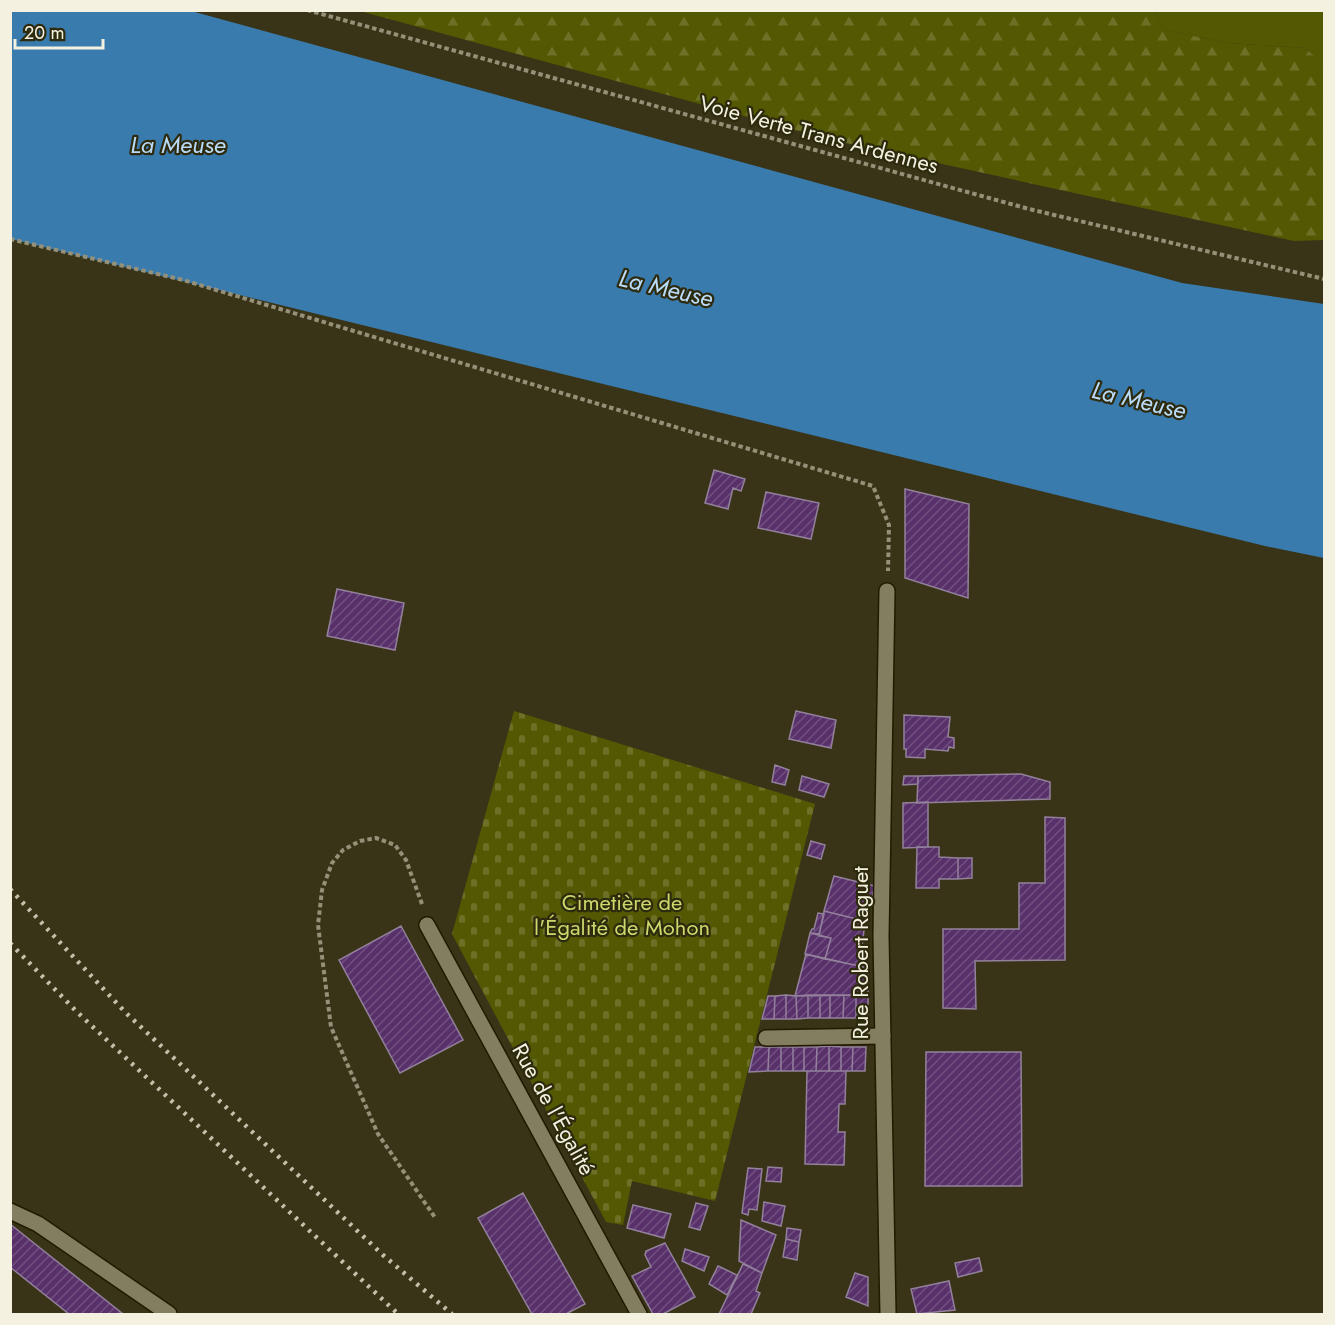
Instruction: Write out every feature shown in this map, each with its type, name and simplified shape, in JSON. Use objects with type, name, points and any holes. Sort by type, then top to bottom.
[{"type":"street","name":"Rue Robert Raguet","points":[[887,591],[881,936],[888,1314]]},
{"type":"street","name":"Rue de l'Égalité","points":[[428,926],[639,1314]]},
{"type":"street","points":[[766,1038],[883,1036]]},
{"type":"street","points":[[10,1211],[38,1224],[169,1314]]},
{"type":"path","name":"Voie Verte Trans Ardennes","points":[[307,10],[1029,209],[1324,279]]},
{"type":"path","points":[[10,239],[183,280],[873,486],[889,525],[887,591]]},
{"type":"path","points":[[428,926],[406,860],[395,845],[376,838],[360,841],[343,850],[332,863],[322,890],[318,925],[332,1027],[378,1134],[436,1219]]},
{"type":"green space","points":[[360,11],[1155,11],[1164,30],[1228,43],[1305,48],[1324,64],[1324,240],[1294,241],[828,139]]},
{"type":"green space","points":[[1155,11],[1324,11],[1324,64],[1305,48],[1228,43],[1164,30]]},
{"type":"green space","name":"Cimetière de l'Égalité de Mohon","points":[[514,711],[815,804],[715,1201],[632,1181],[623,1225],[606,1222],[452,934]]},
{"type":"water","name":"La Meuse","points":[[11,10],[191,11],[1182,283],[1324,304],[1324,558],[1265,546],[11,239]]},
{"type":"building","points":[[714,470],[745,479],[741,491],[733,488],[728,509],[705,503]]},
{"type":"building","points":[[905,489],[969,504],[968,598],[905,578]]},
{"type":"building","points":[[766,492],[819,503],[811,539],[758,528]]},
{"type":"building","points":[[337,589],[404,603],[395,650],[327,636]]},
{"type":"building","points":[[796,711],[836,720],[831,748],[789,739]]},
{"type":"building","points":[[904,715],[950,717],[948,737],[954,738],[954,748],[949,747],[948,751],[925,749],[925,758],[906,757]]},
{"type":"building","points":[[775,765],[789,770],[785,785],[772,782]]},
{"type":"building","points":[[1021,774],[1050,782],[1050,799],[917,803],[918,776]]},
{"type":"building","points":[[802,776],[829,784],[824,797],[799,790]]},
{"type":"building","points":[[904,776],[918,776],[918,784],[903,785]]},
{"type":"building","points":[[928,802],[928,847],[903,848],[903,803]]},
{"type":"building","points":[[1045,817],[1065,818],[1065,960],[975,961],[976,1009],[943,1008],[943,929],[1019,929],[1019,883],[1045,883]]},
{"type":"building","points":[[811,841],[825,845],[821,859],[807,855]]},
{"type":"building","points":[[917,847],[939,847],[939,857],[958,858],[958,879],[939,879],[939,888],[916,888]]},
{"type":"building","points":[[958,858],[972,858],[972,878],[958,879]]},
{"type":"building","points":[[834,876],[875,886],[865,921],[824,911]]},
{"type":"building","points":[[824,911],[865,921],[860,966],[825,959],[831,938],[819,936]]},
{"type":"building","points":[[818,913],[824,914],[819,934],[810,933],[814,929]]},
{"type":"building","points":[[401,926],[463,1040],[400,1073],[339,960]]},
{"type":"building","points":[[810,933],[831,938],[825,959],[805,954]]},
{"type":"building","points":[[806,954],[868,968],[868,995],[795,996]]},
{"type":"building","points":[[786,995],[786,1019],[774,1019],[775,996]]},
{"type":"building","points":[[786,995],[796,996],[797,1019],[786,1019]]},
{"type":"building","points":[[808,995],[820,995],[820,1018],[808,1018]]},
{"type":"building","points":[[808,995],[808,1018],[797,1019],[796,996]]},
{"type":"building","points":[[820,995],[830,995],[830,1018],[820,1018]]},
{"type":"building","points":[[830,995],[844,995],[843,1018],[830,1018]]},
{"type":"building","points":[[844,995],[856,995],[856,1018],[843,1018]]},
{"type":"building","points":[[856,995],[868,995],[868,1018],[856,1018]]},
{"type":"building","points":[[768,996],[775,996],[774,1019],[762,1019]]},
{"type":"building","points":[[829,1046],[841,1047],[841,1071],[829,1071]]},
{"type":"building","points":[[829,1046],[829,1071],[816,1071],[817,1047]]},
{"type":"building","points":[[755,1047],[769,1047],[768,1071],[749,1072]]},
{"type":"building","points":[[769,1047],[781,1047],[781,1071],[768,1071]]},
{"type":"building","points":[[781,1047],[793,1047],[793,1071],[781,1071]]},
{"type":"building","points":[[793,1047],[804,1047],[804,1071],[793,1071]]},
{"type":"building","points":[[804,1047],[817,1047],[816,1071],[804,1071]]},
{"type":"building","points":[[841,1047],[853,1047],[852,1071],[841,1071]]},
{"type":"building","points":[[853,1047],[866,1047],[865,1071],[852,1071]]},
{"type":"building","points":[[926,1052],[1021,1052],[1022,1186],[925,1186]]},
{"type":"building","points":[[807,1071],[846,1071],[845,1104],[839,1104],[838,1132],[845,1132],[844,1165],[805,1164]]},
{"type":"building","points":[[768,1167],[782,1168],[781,1182],[766,1181]]},
{"type":"building","points":[[748,1168],[762,1169],[757,1210],[749,1209],[748,1215],[742,1213]]},
{"type":"building","points":[[523,1193],[585,1304],[566,1314],[532,1314],[478,1218]]},
{"type":"building","points":[[764,1202],[785,1206],[781,1226],[762,1221]]},
{"type":"building","points":[[696,1203],[708,1206],[700,1230],[689,1227]]},
{"type":"building","points":[[633,1205],[671,1214],[664,1238],[627,1228]]},
{"type":"building","points":[[741,1220],[776,1235],[762,1273],[739,1261]]},
{"type":"building","points":[[10,1224],[123,1314],[69,1314],[10,1267]]},
{"type":"building","points":[[787,1228],[801,1230],[799,1242],[786,1239]]},
{"type":"building","points":[[786,1239],[799,1242],[797,1260],[783,1257]]},
{"type":"building","points":[[665,1243],[695,1297],[663,1314],[653,1314],[632,1276],[651,1267],[645,1255],[646,1251]]},
{"type":"building","points":[[685,1249],[709,1257],[704,1271],[682,1261]]},
{"type":"building","points":[[979,1258],[982,1271],[958,1277],[955,1263]]},
{"type":"building","points":[[743,1264],[762,1273],[756,1291],[760,1293],[751,1314],[719,1314]]},
{"type":"building","points":[[718,1266],[737,1275],[727,1295],[709,1284]]},
{"type":"building","points":[[855,1273],[868,1277],[868,1306],[846,1297]]},
{"type":"building","points":[[949,1281],[955,1310],[917,1314],[911,1289]]},
{"type":"railway","points":[[10,889],[125,1012],[383,1255],[452,1314]]},
{"type":"railway","points":[[10,943],[76,1011],[398,1314]]}]
